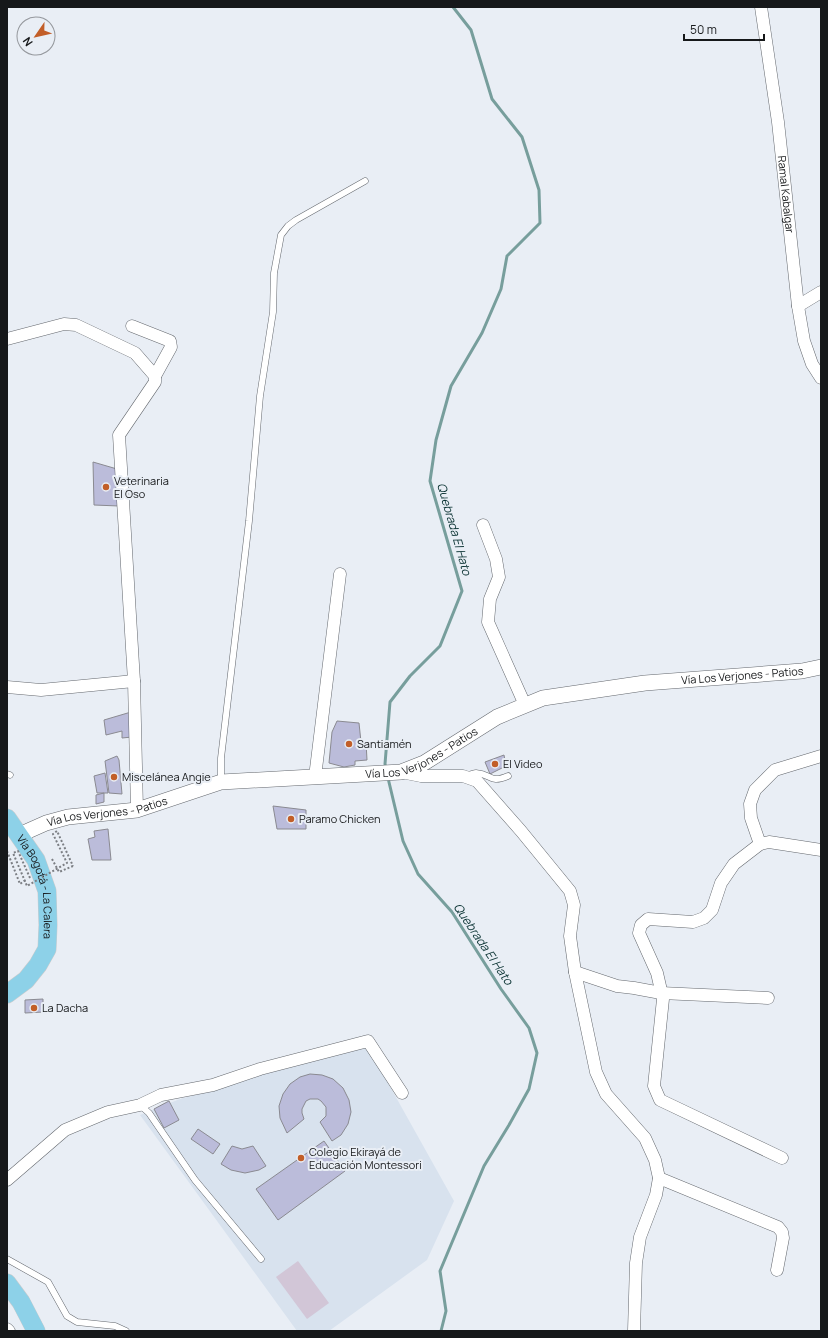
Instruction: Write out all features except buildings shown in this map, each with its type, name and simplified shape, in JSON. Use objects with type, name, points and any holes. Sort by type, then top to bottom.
[{"type":"main road","name":"Vía Bogotá - La Calera","points":[[7,818],[36,860],[47,891],[47,949],[38,965],[26,980],[7,994]]},
{"type":"main road","points":[[7,1283],[21,1302],[36,1331]]},
{"type":"street","name":"Ramal Kabalgar","points":[[761,7],[778,122],[798,306],[804,341],[812,364],[821,378]]},
{"type":"street","points":[[798,306],[821,292]]},
{"type":"street","points":[[7,339],[64,324],[76,325],[135,353],[155,376]]},
{"type":"street","points":[[132,326],[170,341],[171,344],[171,347],[155,376],[155,382],[119,435],[134,681],[137,810]]},
{"type":"street","points":[[483,525],[496,559],[499,577],[490,599],[488,622],[525,705]]},
{"type":"street","points":[[315,777],[340,574]]},
{"type":"street","name":"Vía Los Verjones - Patios","points":[[19,835],[46,823],[68,817],[137,810],[221,782],[392,773],[424,764],[497,717],[543,698],[645,683],[802,671],[821,667]]},
{"type":"street","points":[[7,687],[41,690],[134,681]]},
{"type":"street","points":[[760,844],[751,818],[750,804],[754,790],[775,770],[821,756]]},
{"type":"street","points":[[392,773],[421,776],[463,776],[477,781],[521,831],[570,891],[574,905],[570,936],[575,972],[596,1072],[606,1094],[645,1138],[655,1160],[659,1178],[656,1195],[640,1237],[636,1263],[634,1331]]},
{"type":"street","points":[[782,1158],[660,1100],[654,1086],[663,999],[657,974],[639,933],[641,925],[648,919],[693,922],[704,918],[712,910],[720,883],[734,864],[760,844],[770,842],[821,850]]},
{"type":"street","points":[[575,972],[617,986],[661,992],[768,998]]},
{"type":"street","points":[[7,1180],[65,1130],[108,1112],[140,1105],[161,1095],[213,1085],[260,1069],[368,1041],[402,1094]]},
{"type":"street","points":[[659,1178],[778,1227],[782,1232],[783,1238],[777,1270]]},
{"type":"lane","points":[[221,782],[221,758],[249,521],[260,396],[274,312],[274,273],[281,235],[288,226],[296,220],[365,181]]},
{"type":"lane","points":[[463,776],[477,773],[496,780],[508,776]]},
{"type":"lane","points":[[140,1105],[149,1113],[195,1180],[261,1259]]},
{"type":"lane","points":[[7,1259],[48,1282],[67,1316],[77,1322],[115,1326],[126,1331]]},
{"type":"path","points":[[7,852],[20,884],[30,878],[18,851],[12,853],[27,886],[67,863],[52,834],[57,831],[73,866],[59,872],[48,853]]},
{"type":"shaded area","name":"Colegio Ekirayá de Educación Montessori","points":[[364,1040],[454,1201],[427,1260],[329,1331],[297,1331],[140,1115],[180,1099],[217,1089]]},
{"type":"shaded area","points":[[298,1261],[329,1303],[307,1319],[276,1277]]},
{"type":"waterway","name":"Quebrada El Hato","points":[[386,769],[385,764],[390,702],[410,676],[440,646],[462,591],[430,481],[436,440],[451,386],[482,333],[501,289],[507,256],[540,223],[539,190],[522,137],[492,99],[471,30],[453,7]]},
{"type":"waterway","name":"Quebrada El Hato","points":[[388,778],[403,841],[418,874],[452,912],[501,989],[529,1028],[537,1053],[529,1089],[484,1166],[440,1271],[446,1311],[441,1331]]},
{"type":"place","name":"Veterinaria El Oso","points":[[106,487]]},
{"type":"place","name":"Santiamén","points":[[349,744]]},
{"type":"place","name":"El Video","points":[[495,764]]},
{"type":"place","name":"Miscelánea Angie","points":[[114,777]]},
{"type":"place","name":"Paramo Chicken","points":[[291,819]]},
{"type":"place","name":"La Dacha","points":[[34,1008]]},
{"type":"place","name":"Colegio Ekirayá de Educación Montessori","points":[[301,1158]]}]
